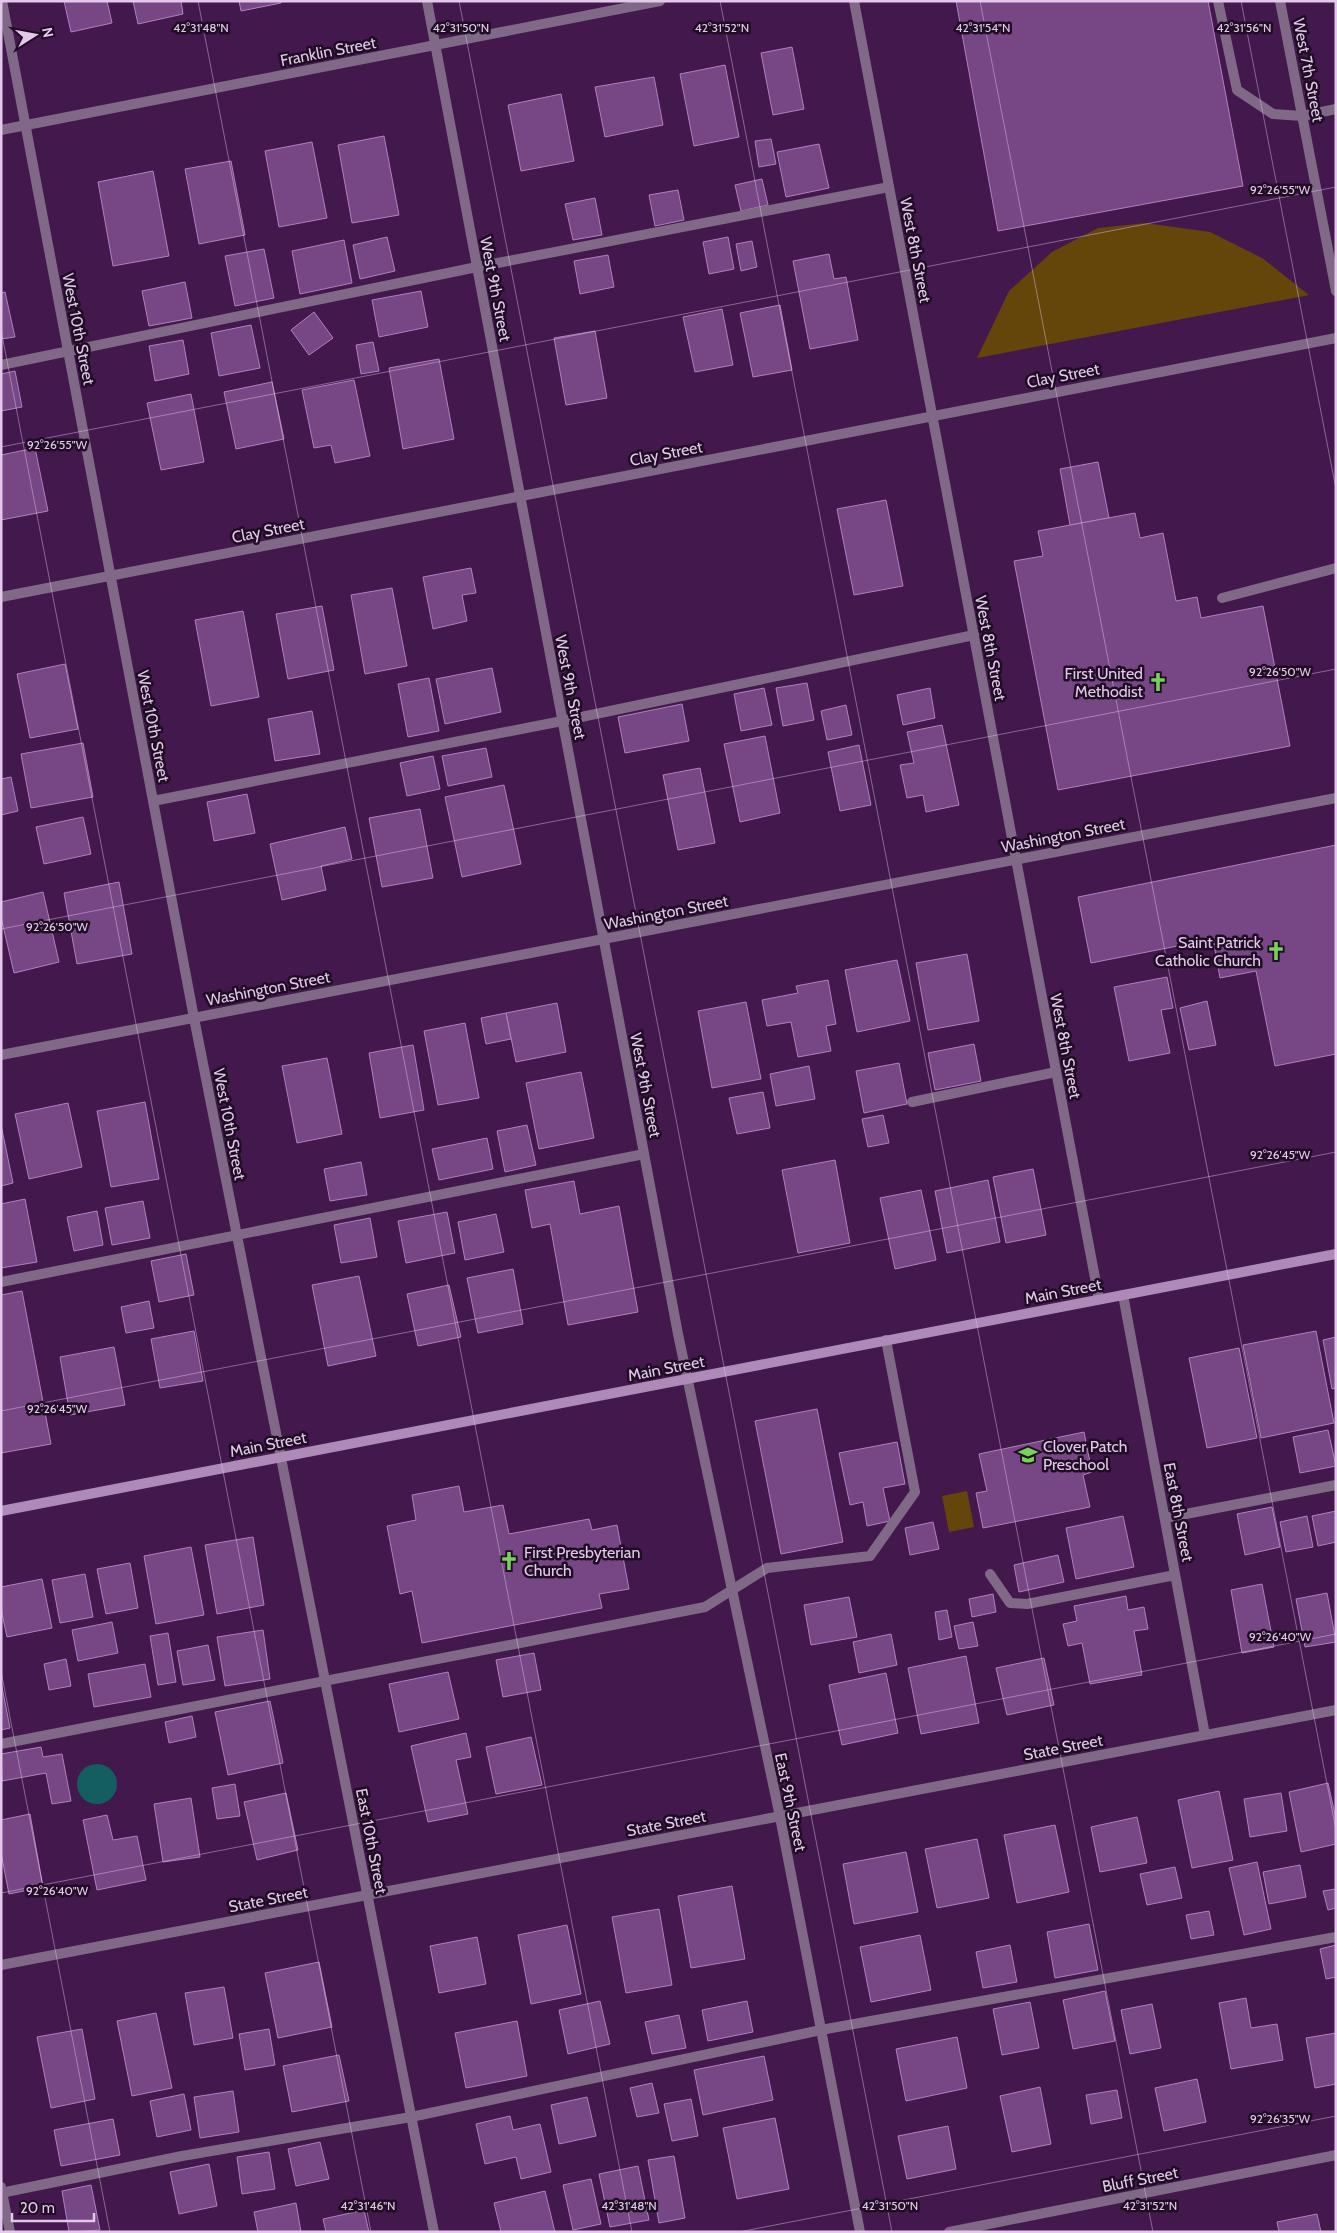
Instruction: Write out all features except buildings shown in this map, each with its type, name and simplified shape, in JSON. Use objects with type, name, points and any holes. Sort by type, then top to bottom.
[{"type":"main road","name":"Main Street","points":[[1,1510],[1336,1254]]},
{"type":"street","name":"West 10th Street","points":[[2,1],[194,1018],[280,1457]]},
{"type":"street","name":"West 9th Street","points":[[427,1],[686,1379]]},
{"type":"street","name":"Franklin Street","points":[[1,130],[660,1]]},
{"type":"street","name":"West 8th Street","points":[[854,1],[1099,1299]]},
{"type":"street","points":[[1218,1],[1237,90],[1273,114],[1302,116],[1336,109]]},
{"type":"street","name":"West 7th Street","points":[[1280,1],[1336,291]]},
{"type":"street","points":[[1,365],[68,353],[476,267],[889,187]]},
{"type":"street","name":"Clay Street","points":[[1,597],[1336,338]]},
{"type":"street","points":[[1222,598],[1336,568]]},
{"type":"street","points":[[153,801],[562,721],[974,635]]},
{"type":"street","name":"Washington Street","points":[[1,1055],[1336,798]]},
{"type":"street","points":[[912,1102],[1056,1072]]},
{"type":"street","points":[[1,1282],[644,1154]]},
{"type":"street","name":"East 8th Street","points":[[1123,1295],[1205,1735]]},
{"type":"street","points":[[1,1744],[705,1607],[767,1568],[870,1556],[915,1492],[886,1340]]},
{"type":"street","name":"East 9th Street","points":[[686,1379],[780,1816],[860,2232]]},
{"type":"street","name":"East 10th Street","points":[[280,1457],[434,2232]]},
{"type":"street","points":[[1164,1518],[1336,1485]]},
{"type":"street","points":[[990,1574],[1010,1603],[1027,1604],[1175,1575]]},
{"type":"street","name":"State Street","points":[[1,1965],[1336,1710]]},
{"type":"street","points":[[10,2232],[2,2191],[182,2156],[411,2116],[821,2030],[1336,1936]]},
{"type":"street","name":"Bluff Street","points":[[949,2232],[1336,2155]]},
{"type":"shaded area","points":[[1145,223],[1210,232],[1262,258],[1309,295],[977,358],[1009,291],[1052,252],[1098,228]]},
{"type":"shaded area","points":[[967,1491],[974,1527],[949,1532],[942,1496]]},
{"type":"shaded area","points":[[101,1764],[108,1767],[114,1773],[117,1784],[116,1792],[108,1801],[101,1804],[93,1804],[86,1801],[78,1792],[77,1780],[80,1773],[89,1765]]},
{"type":"place","name":"First United Methodist","points":[[1158,682]]},
{"type":"place","name":"Saint Patrick Catholic Church","points":[[1276,951]]},
{"type":"place","name":"Clover Patch Preschool","points":[[1028,1455]]},
{"type":"place","name":"First Presbyterian Church","points":[[509,1561]]}]
